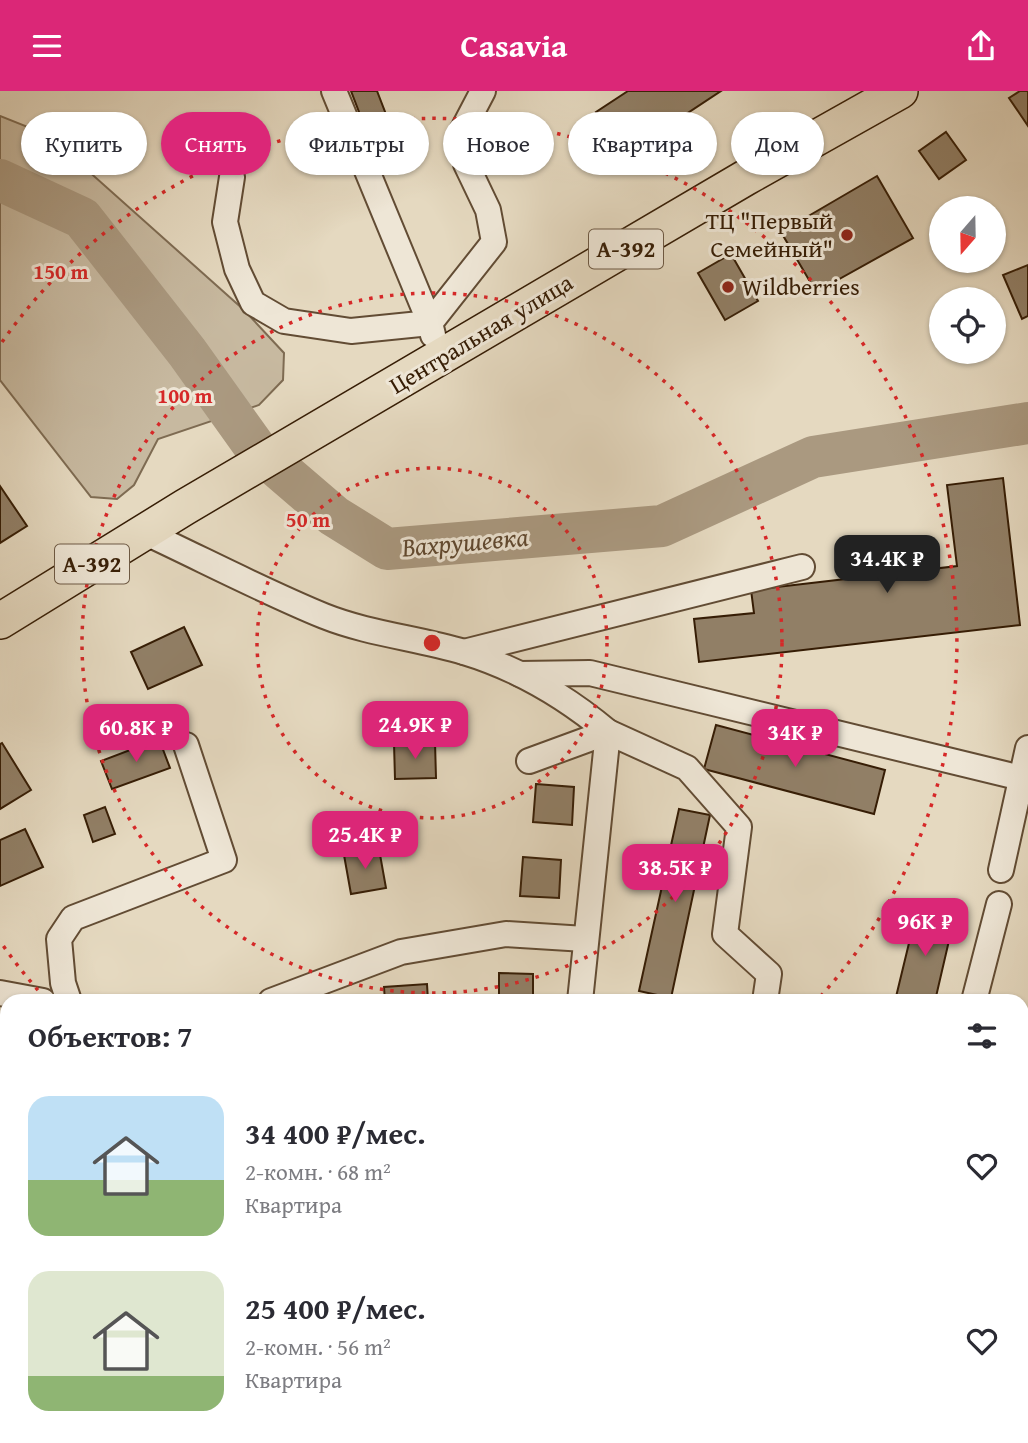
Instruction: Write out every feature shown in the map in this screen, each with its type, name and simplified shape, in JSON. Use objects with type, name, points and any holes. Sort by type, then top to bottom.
[{"type":"highway","name":"Центральная улица","points":[[144,532],[745,178],[900,91]]},
{"type":"highway","name":"А-392","points":[[0,621],[144,532]]},
{"type":"street","points":[[334,91],[430,323],[439,359]]},
{"type":"street","points":[[232,177],[225,222],[237,269],[253,303],[284,321],[351,331],[430,323],[494,242],[488,210],[466,164],[461,133],[483,91]]},
{"type":"street","points":[[144,532],[325,616],[390,636],[464,652],[517,674],[570,701],[608,731],[687,768],[739,827],[725,934],[769,974],[766,994]]},
{"type":"street","points":[[464,652],[802,566]]},
{"type":"street","points":[[517,674],[590,673],[1021,778]]},
{"type":"street","points":[[529,761],[608,731]]},
{"type":"street","points":[[581,994],[608,731]]},
{"type":"street","points":[[67,994],[63,983],[59,939],[73,918],[224,860],[186,745]]},
{"type":"street","points":[[1001,870],[1028,748]]},
{"type":"street","points":[[976,994],[999,904]]},
{"type":"street","points":[[290,994],[401,952],[506,934],[585,939]]},
{"type":"shaded area","points":[[0,116],[21,124],[21,175],[93,175],[244,310],[284,353],[283,380],[259,405],[158,439],[134,485],[117,499],[91,497],[0,380]]},
{"type":"building","points":[[351,91],[377,91],[385,112],[359,112]]},
{"type":"building","points":[[628,91],[721,91],[689,112],[596,112]]},
{"type":"building","points":[[1020,91],[1028,91],[1028,126],[1009,98]]},
{"type":"building","points":[[946,132],[966,160],[939,179],[919,151]]},
{"type":"building","name":"ТЦ \"Первый Семейный\"","points":[[877,176],[913,238],[816,292],[781,232]]},
{"type":"building","name":"Wildberries","points":[[731,254],[758,301],[725,320],[698,273]]},
{"type":"building","points":[[1028,265],[1028,316],[1022,319],[1003,275]]},
{"type":"building","points":[[1003,478],[1020,625],[699,662],[694,619],[754,613],[751,590],[957,566],[947,485]]},
{"type":"building","points":[[0,486],[27,526],[0,543]]},
{"type":"building","points":[[184,627],[202,665],[148,689],[131,652]]},
{"type":"building","points":[[716,725],[885,770],[874,814],[704,769]]},
{"type":"building","points":[[159,739],[170,768],[112,789],[101,761]]},
{"type":"building","points":[[435,742],[436,778],[395,779],[394,743]]},
{"type":"building","points":[[2,743],[31,790],[0,809],[0,744]]},
{"type":"building","points":[[536,784],[574,787],[572,825],[533,822]]},
{"type":"building","points":[[105,807],[115,834],[93,842],[84,815]]},
{"type":"building","points":[[679,809],[710,815],[672,994],[639,991]]},
{"type":"building","points":[[25,829],[43,867],[0,886],[0,840]]},
{"type":"building","points":[[379,849],[386,888],[351,894],[344,855]]},
{"type":"building","points":[[523,857],[561,860],[559,898],[520,896]]},
{"type":"building","points":[[917,910],[954,919],[937,994],[897,994]]},
{"type":"building","points":[[499,973],[533,974],[533,994],[499,994]]},
{"type":"building","points":[[427,984],[428,994],[384,994],[384,987]]},
{"type":"waterway","name":"Вахрушевка","points":[[0,180],[82,218],[187,352],[257,450],[334,516],[387,549],[662,526],[813,457],[1028,423]]},
{"type":"place","name":"ТЦ \"Первый Семейный\"","points":[[847,235]]},
{"type":"place","name":"Wildberries","points":[[728,287]]}]
